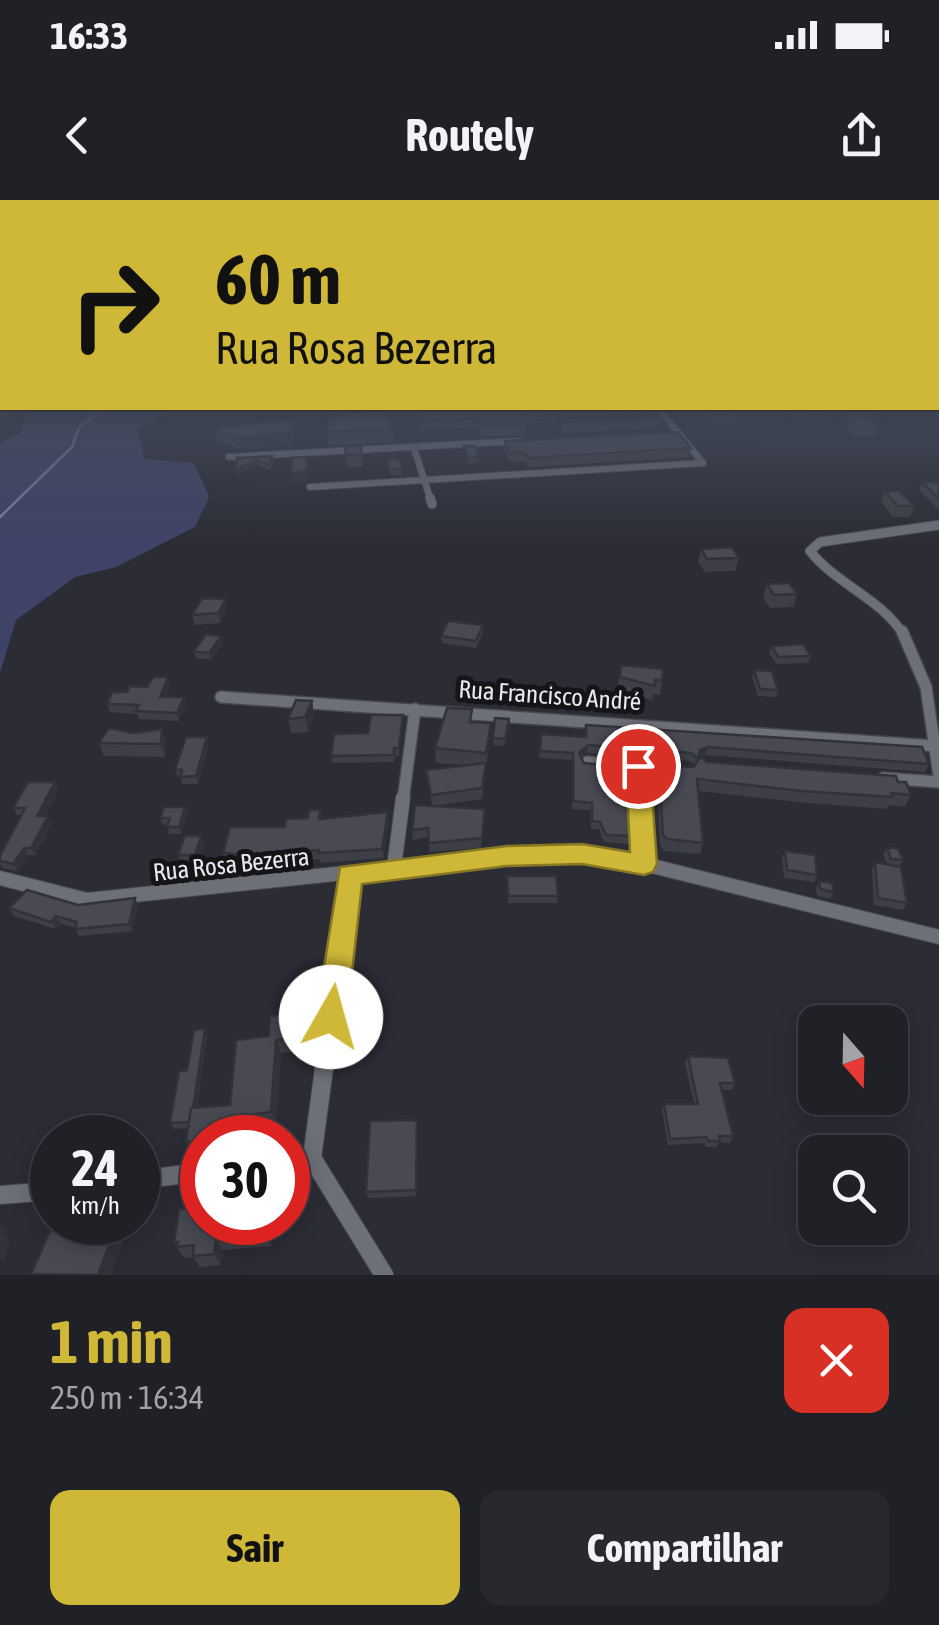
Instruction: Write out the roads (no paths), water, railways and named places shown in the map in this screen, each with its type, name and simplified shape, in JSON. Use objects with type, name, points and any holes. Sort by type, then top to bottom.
[{"type":"street","points":[[228,456],[455,445]]},
{"type":"street","points":[[310,486],[703,464],[690,445]]},
{"type":"street","points":[[414,448],[432,504]]},
{"type":"street","points":[[861,776],[939,779],[924,680],[907,639],[884,611],[812,555],[811,548],[820,542],[939,525]]},
{"type":"street","name":"Rua Francisco André","points":[[221,697],[936,746]]},
{"type":"street","points":[[394,867],[415,709]]},
{"type":"street","points":[[587,762],[688,770]]},
{"type":"street","points":[[638,766],[644,864]]},
{"type":"street","name":"Rua Rosa Bezerra","points":[[0,878],[87,900],[350,875],[394,867],[582,854],[644,864],[939,937]]},
{"type":"street","points":[[350,875],[312,1158],[384,1275]]},
{"type":"street","points":[[0,1195],[30,1193]]},
{"type":"waterway","points":[[0,517],[73,445]]}]
